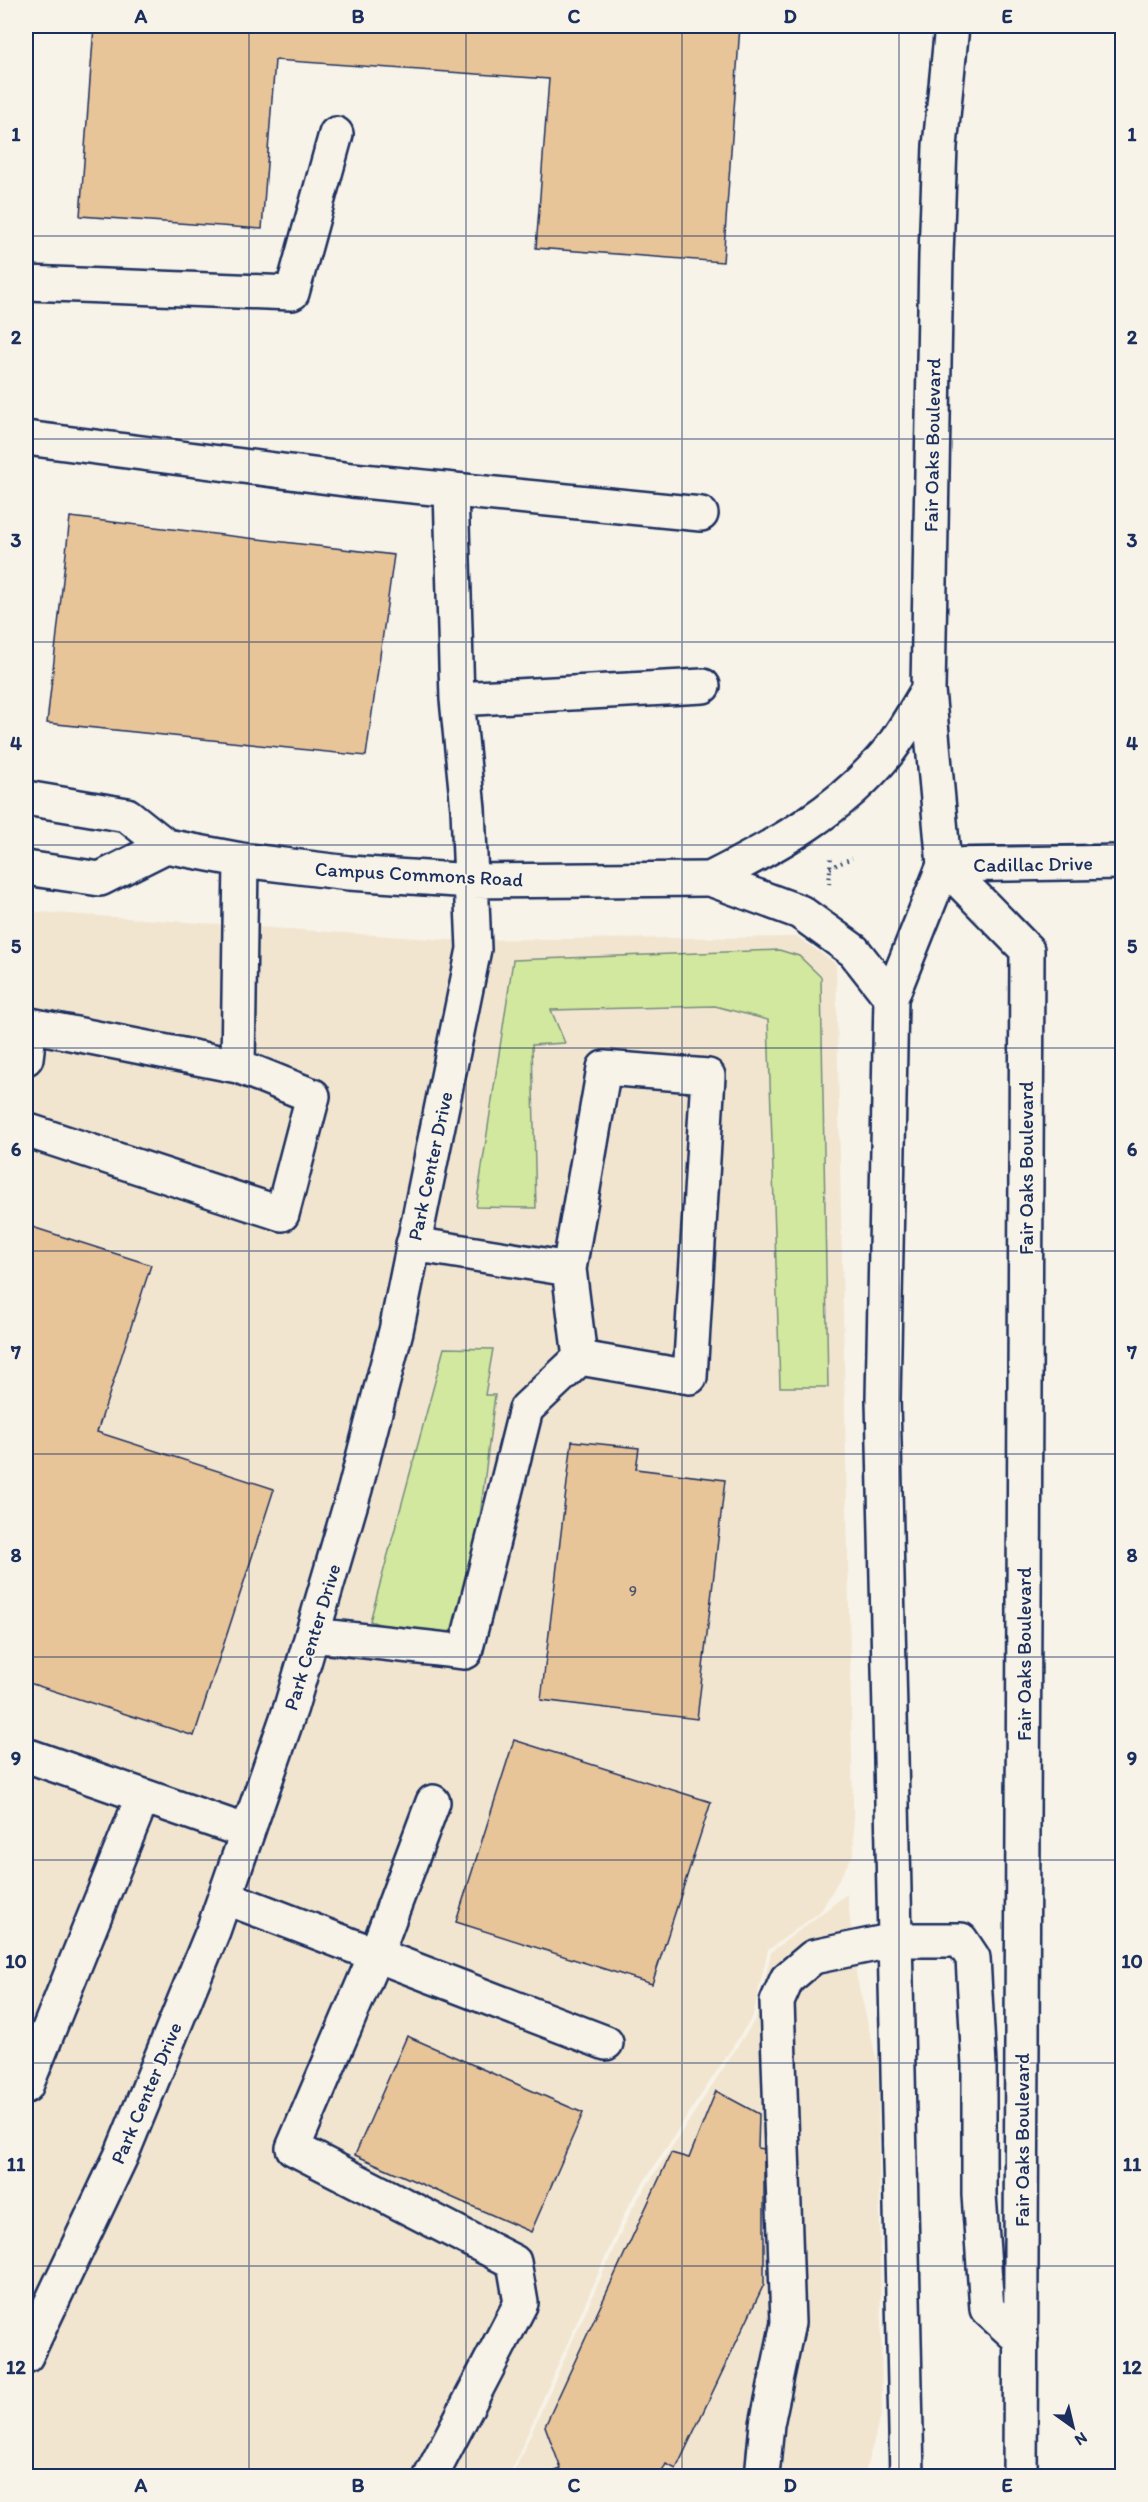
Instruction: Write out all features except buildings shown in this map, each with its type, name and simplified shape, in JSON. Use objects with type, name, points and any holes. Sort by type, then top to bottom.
[{"type":"main road","name":"Fair Oaks Boulevard","points":[[907,2476],[884,1399],[891,998],[944,865],[928,690],[936,255],[940,146],[952,26]]},
{"type":"main road","points":[[26,283],[292,293],[336,134]]},
{"type":"main road","points":[[26,438],[352,480],[701,514]]},
{"type":"main road","name":"Park Center Drive","points":[[30,2337],[121,2156],[225,1897],[291,1707],[356,1489],[396,1331],[474,950],[472,881],[457,699],[451,490]]},
{"type":"main road","points":[[457,699],[703,686]]},
{"type":"main road","points":[[710,879],[780,843],[839,803],[888,752],[928,690]]},
{"type":"main road","name":"Campus Commons Road","points":[[26,798],[127,815],[166,846],[241,860],[349,873],[472,881],[710,879]]},
{"type":"main road","points":[[26,868],[100,879],[166,846]]},
{"type":"main road","points":[[238,1066],[241,860]]},
{"type":"main road","name":"Cadillac Drive","points":[[944,865],[1122,862]]},
{"type":"main road","name":"Fair Oaks Boulevard","points":[[944,865],[1027,950],[1020,2476]]},
{"type":"main road","points":[[710,879],[800,912],[854,951],[891,998]]},
{"type":"main road","points":[[26,1058],[30,1025],[238,1066],[313,1096],[282,1214],[26,1130]]},
{"type":"main road","points":[[604,1068],[708,1076],[690,1377],[580,1358],[569,1269],[604,1068]]},
{"type":"main road","points":[[413,1244],[569,1269]]},
{"type":"main road","points":[[312,1635],[465,1652],[526,1409],[580,1358]]},
{"type":"main road","points":[[26,1755],[247,1832]]},
{"type":"main road","points":[[26,2086],[144,1796]]},
{"type":"main road","points":[[431,2476],[521,2303],[514,2262],[293,2148],[376,1954],[433,1802]]},
{"type":"main road","points":[[225,1897],[606,2043]]},
{"type":"main road","points":[[762,2476],[767,2424],[788,2323],[777,2002],[787,1979],[813,1957],[895,1940],[961,1940],[973,1958],[979,2066],[980,2195],[987,2309],[1021,2340]]},
{"type":"path","points":[[828,846],[831,852],[829,888]]},
{"type":"path","points":[[830,868],[852,858]]},
{"type":"shaded area","points":[[26,911],[448,940],[798,937],[836,964],[854,1853],[821,1911],[768,1950],[753,2016],[628,2206],[509,2476],[26,2476]]},
{"type":"shaded area","points":[[847,1894],[857,1979],[878,2065],[882,2412],[864,2476],[512,2476],[632,2208],[756,2018],[771,1952]]},
{"type":"green space","points":[[779,950],[799,956],[821,977],[828,1387],[780,1387],[768,1020],[715,1006],[551,1010],[565,1043],[532,1045],[536,1208],[476,1207],[513,960]]},
{"type":"green space","points":[[444,1348],[493,1349],[485,1395],[495,1395],[472,1581],[463,1619],[449,1632],[430,1641],[370,1621]]}]
